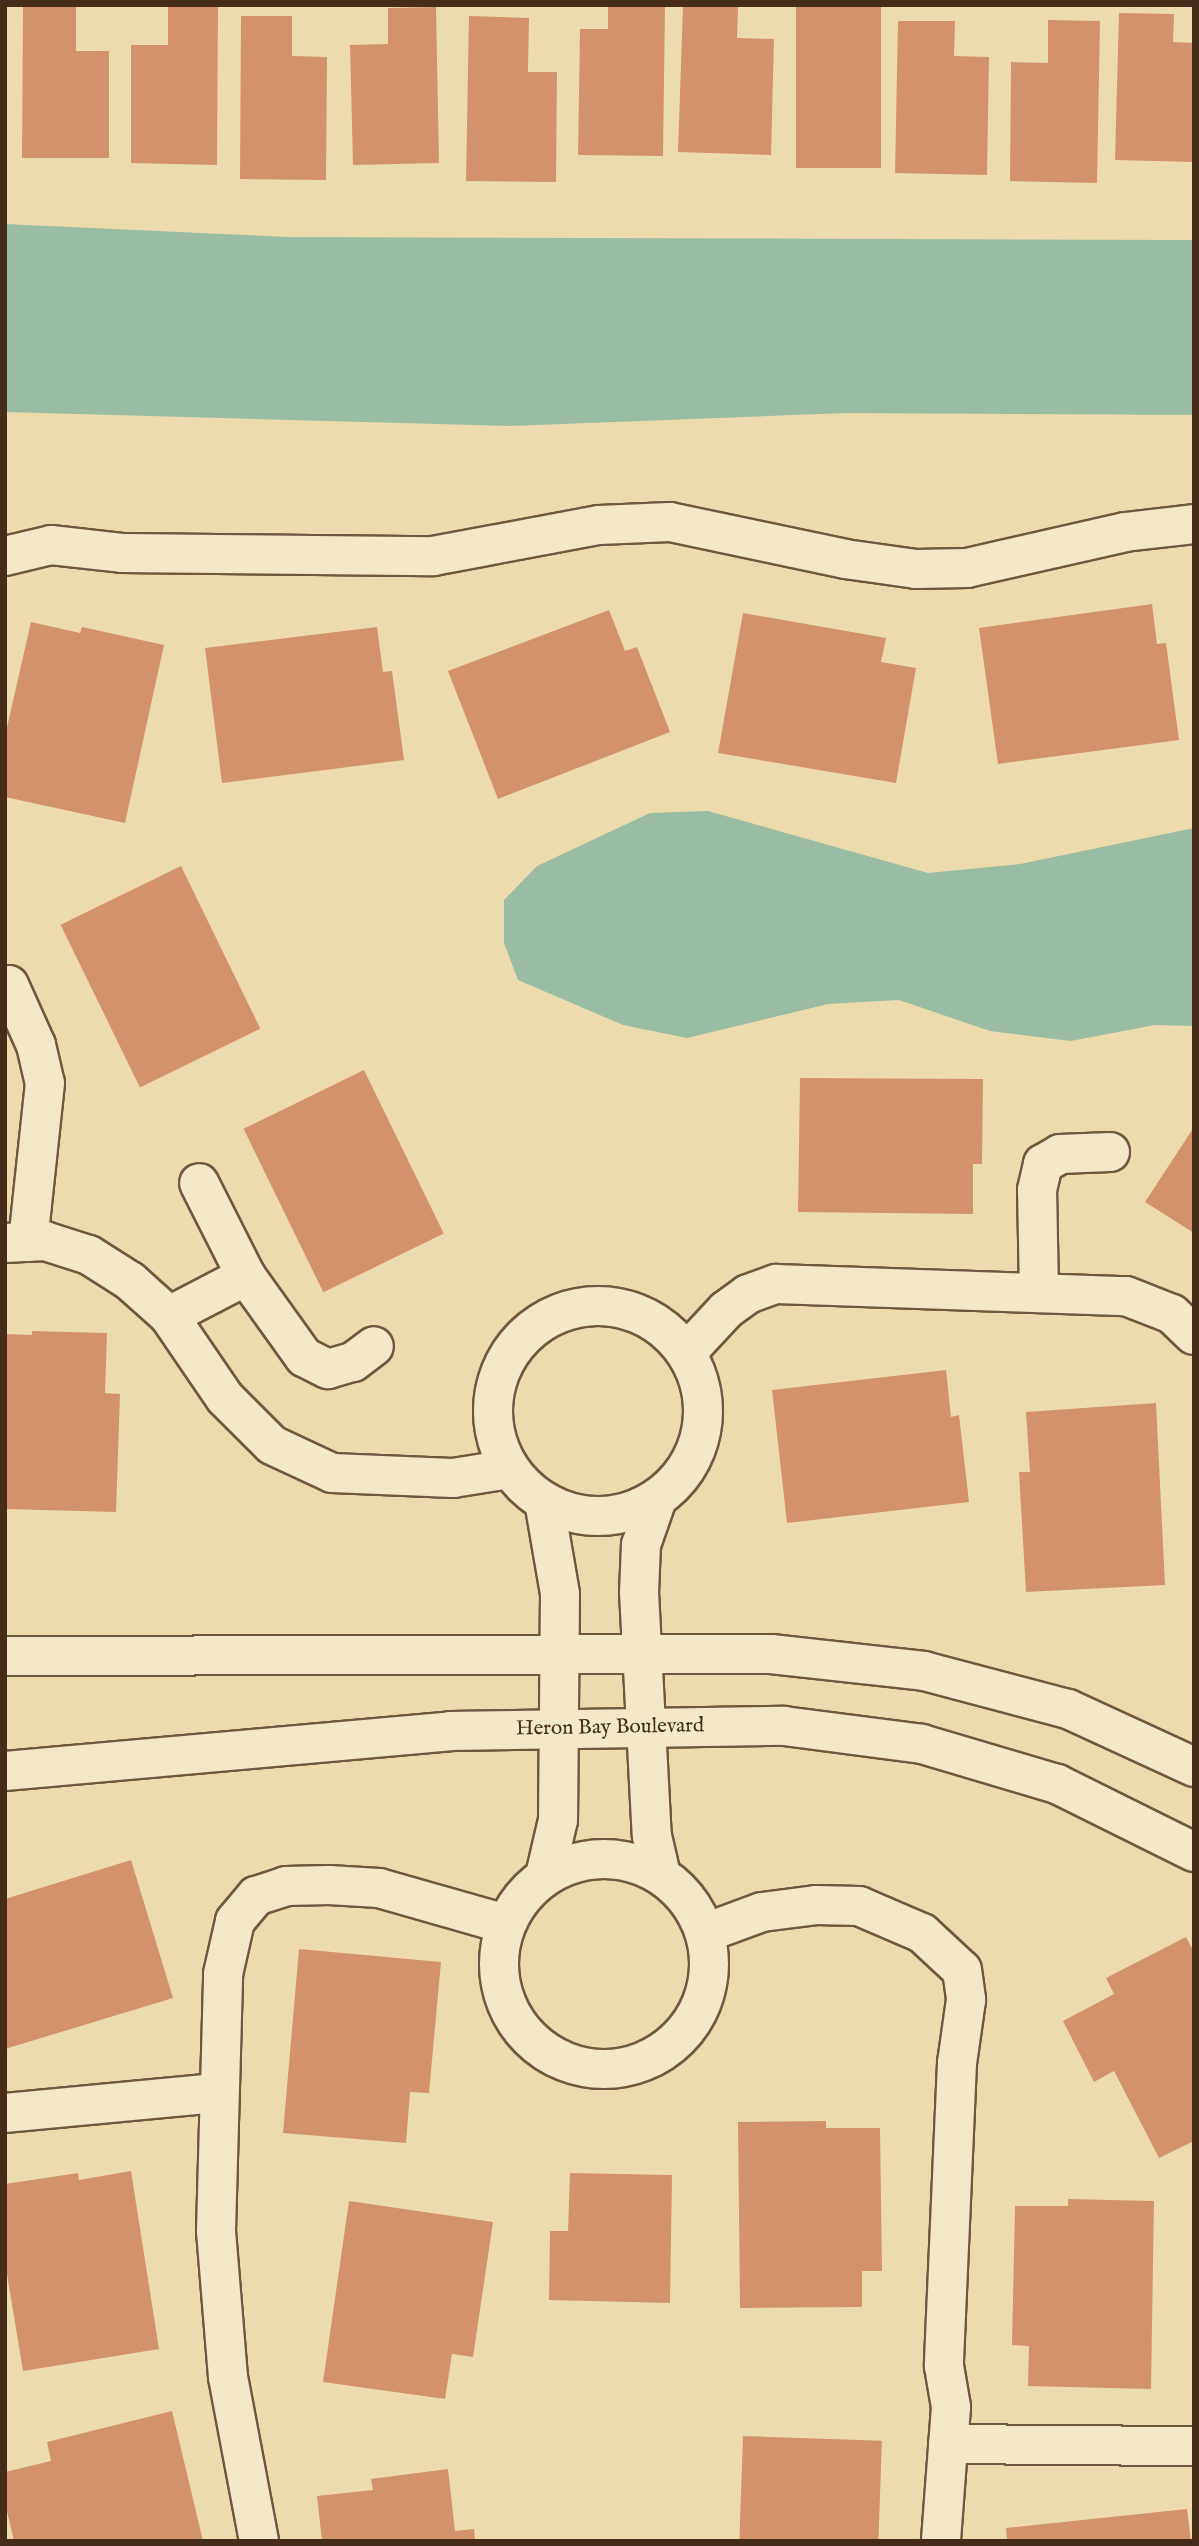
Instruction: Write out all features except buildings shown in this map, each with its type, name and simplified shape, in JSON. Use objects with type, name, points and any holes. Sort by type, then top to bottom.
[{"type":"street","points":[[5,556],[51,545],[122,553],[433,556],[599,524],[670,522],[845,559],[916,569],[967,568],[1125,532],[1194,524]]},
{"type":"street","points":[[9,985],[36,1045],[45,1083],[17,1242],[45,1241],[89,1255],[130,1281],[169,1316],[225,1398],[272,1445],[332,1473],[453,1478],[509,1469]]},
{"type":"street","points":[[1039,1292],[1037,1190],[1043,1164],[1060,1154],[1110,1152]]},
{"type":"street","points":[[199,1183],[246,1276],[304,1357],[327,1369],[353,1362],[374,1346]]},
{"type":"street","points":[[169,1316],[246,1276]]},
{"type":"street","points":[[687,1352],[726,1310],[748,1294],[776,1284],[1126,1296],[1172,1314],[1194,1335]]},
{"type":"street","points":[[603,1305],[624,1309],[664,1328],[687,1352],[701,1382],[705,1415],[698,1448],[681,1477],[657,1499],[626,1513],[594,1516],[561,1510],[544,1501],[509,1469],[495,1439],[493,1417],[498,1374],[514,1345],[539,1322],[570,1308],[603,1305]]},
{"type":"street","points":[[657,1499],[641,1545],[644,1653],[650,1726],[652,1836],[662,1875]]},
{"type":"street","points":[[544,1501],[560,1594],[558,1820],[545,1876]]},
{"type":"street","points":[[5,1656],[560,1651],[771,1654],[924,1671],[1068,1709],[1194,1767]]},
{"type":"street","name":"Heron Bay Boulevard","points":[[5,1770],[450,1731],[783,1726],[922,1744],[1057,1784],[1194,1852]]},
{"type":"street","points":[[603,1858],[633,1863],[662,1875],[689,1900],[705,1933],[710,1970],[702,2006],[682,2037],[652,2059],[618,2070],[580,2068],[547,2054],[528,2037],[502,1997],[497,1960],[505,1924],[521,1897],[545,1876],[573,1863],[603,1858]]},
{"type":"street","points":[[259,2541],[228,2377],[216,2231],[216,2092],[223,1974],[235,1921],[256,1896],[286,1886],[379,1888],[505,1924]]},
{"type":"street","points":[[705,1933],[762,1912],[816,1905],[859,1906],[922,1933],[962,1970],[966,2000],[957,2063],[944,2366],[951,2407],[941,2541]]},
{"type":"street","points":[[5,2113],[216,2092]]},
{"type":"street","points":[[948,2444],[1194,2446]]},
{"type":"shaded area","points":[[5,224],[289,237],[1194,240],[1194,415],[846,413],[510,426],[5,412]]},
{"type":"shaded area","points":[[708,811],[928,873],[1020,864],[1194,828],[1194,1026],[1155,1025],[1071,1041],[990,1031],[899,1000],[828,1004],[687,1038],[623,1025],[518,980],[504,943],[504,900],[537,866],[650,813]]}]
